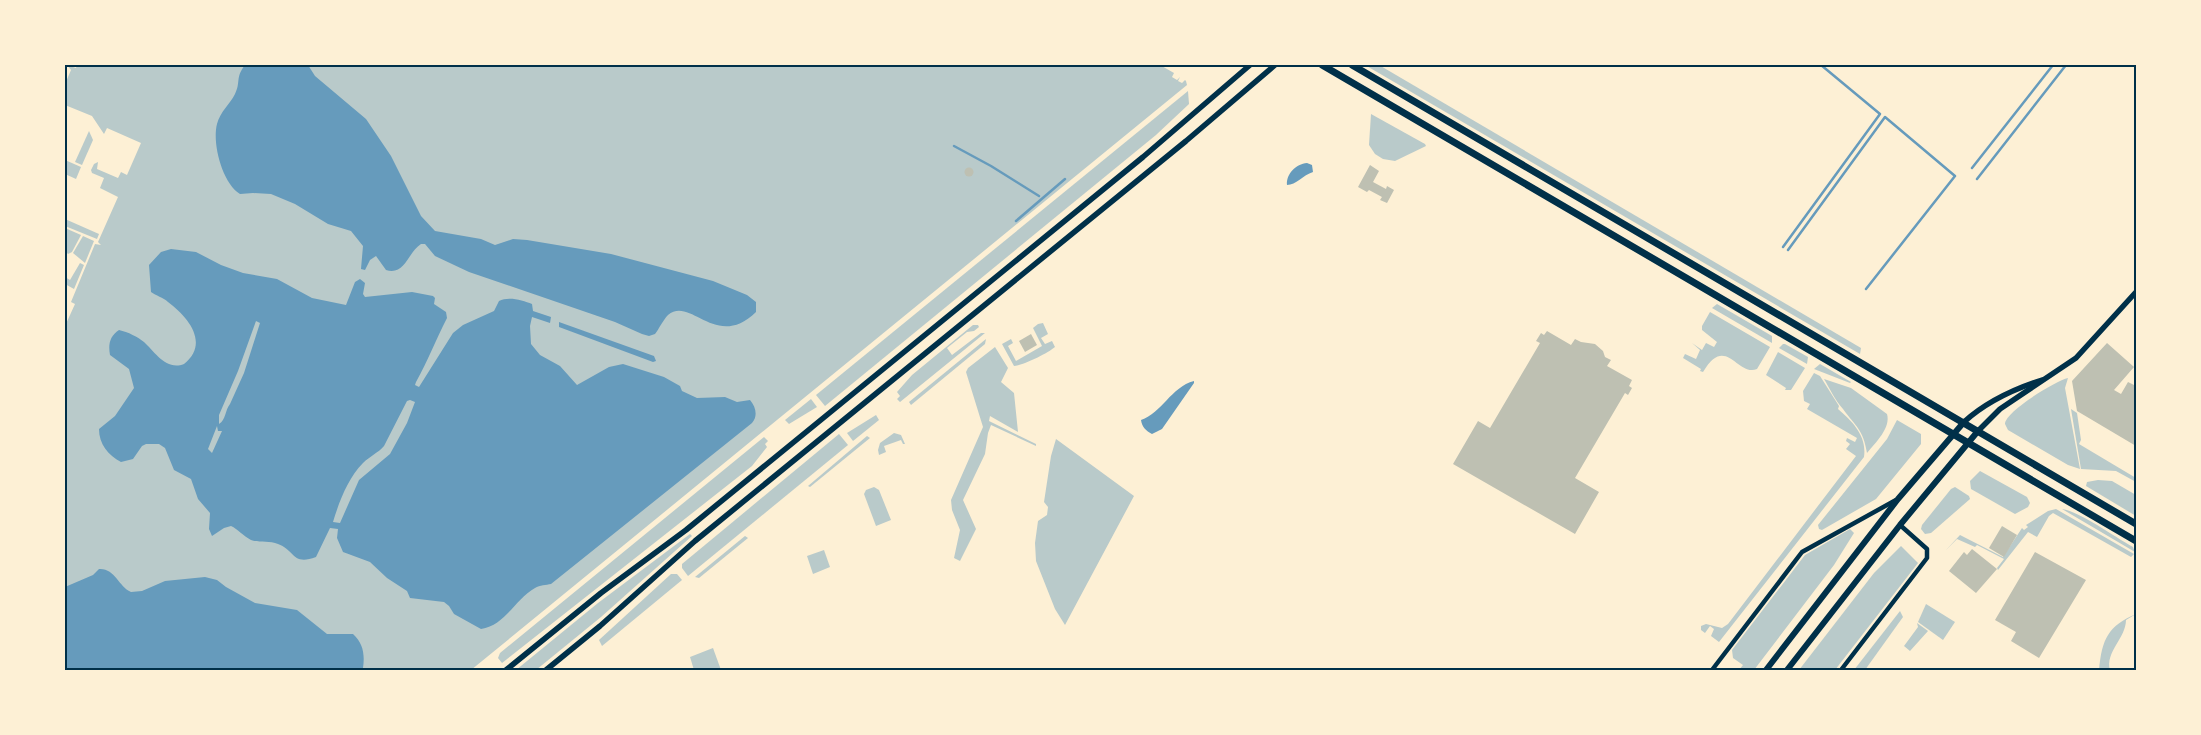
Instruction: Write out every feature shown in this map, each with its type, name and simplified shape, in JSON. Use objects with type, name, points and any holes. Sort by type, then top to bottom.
[{"type":"main road","points":[[1322,65],[2136,541]]},
{"type":"main road","points":[[1352,65],[2136,524]]},
{"type":"main road","points":[[1766,670],[1898,499],[1964,422]]},
{"type":"main road","points":[[1787,670],[1900,525],[1978,431]]},
{"type":"street","points":[[506,670],[594,599],[694,524],[1135,163],[1250,65]]},
{"type":"street","points":[[546,670],[600,626],[695,541],[1276,65]]},
{"type":"street","points":[[1978,431],[2000,409],[2068,365],[2081,354],[2136,292]]},
{"type":"street","points":[[1964,422],[1974,412],[1992,402],[2046,379]]},
{"type":"street","points":[[1712,670],[1802,552],[1898,499]]},
{"type":"street","points":[[1841,670],[1927,558],[1927,549],[1900,525]]},
{"type":"shaded area","points":[[67,65],[76,68],[77,65],[1160,65],[1174,73],[1172,77],[1177,80],[1180,77],[1178,81],[1182,83],[1185,80],[1187,85],[471,670],[65,670],[65,326],[75,304],[71,302],[95,244],[101,245],[98,242],[118,197],[100,188],[104,178],[92,173],[91,170],[94,164],[98,162],[97,169],[118,178],[121,172],[127,175],[141,143],[107,128],[104,134],[92,116],[65,105],[65,84],[71,70]]},
{"type":"shaded area","points":[[1365,65],[1379,65],[1861,348],[1860,354]]},
{"type":"shaded area","points":[[1188,91],[1189,104],[1156,135],[825,406],[816,395]]},
{"type":"shaded area","points":[[1371,114],[1426,146],[1395,161],[1383,159],[1375,154],[1369,145]]},
{"type":"shaded area","points":[[89,131],[93,140],[82,165],[75,162]]},
{"type":"shaded area","points":[[65,160],[81,167],[76,179],[65,174]]},
{"type":"shaded area","points":[[65,219],[99,234],[97,239],[65,226]]},
{"type":"shaded area","points":[[65,228],[81,235],[72,252],[68,254],[65,251]]},
{"type":"shaded area","points":[[83,236],[94,241],[85,263],[73,253]]},
{"type":"shaded area","points":[[80,263],[84,265],[74,289],[65,284],[65,277],[70,280]]},
{"type":"shaded area","points":[[1717,304],[1772,336],[1772,343],[1712,308]]},
{"type":"shaded area","points":[[1710,312],[1770,347],[1757,369],[1750,370],[1725,356],[1718,356],[1711,361],[1703,372],[1683,358],[1685,354],[1696,359],[1700,350],[1692,343],[1702,350],[1706,343],[1714,347],[1717,342],[1702,330],[1702,326]]},
{"type":"shaded area","points":[[1043,323],[1048,334],[1041,338],[1045,344],[1052,341],[1055,347],[1036,358],[1014,366],[1002,344],[1011,339],[1013,343],[1008,346],[1016,361],[1042,346],[1033,328]]},
{"type":"shaded area","points":[[973,325],[978,325],[979,327],[974,331],[967,332],[947,348],[952,355],[981,333],[985,333],[900,402],[897,399],[900,396],[897,392],[912,375]]},
{"type":"shaded area","points":[[986,339],[985,344],[911,405],[909,402]]},
{"type":"shaded area","points":[[1783,344],[1808,357],[1807,364],[1779,348]]},
{"type":"shaded area","points":[[995,347],[1008,368],[1001,382],[1014,393],[1018,432],[990,416],[989,421],[1036,444],[1036,446],[991,425],[985,454],[963,500],[976,529],[960,561],[954,558],[960,530],[952,510],[951,500],[983,427],[966,372],[968,368]]},
{"type":"shaded area","points":[[1778,352],[1805,368],[1791,390],[1785,390],[1786,388],[1766,375]]},
{"type":"shaded area","points":[[1820,364],[1851,382],[1814,369]]},
{"type":"shaded area","points":[[1814,373],[1820,376],[1839,406],[1838,409],[1858,430],[1863,442],[1864,457],[1719,642],[1711,636],[1714,629],[1710,626],[1705,633],[1701,630],[1701,626],[1706,624],[1722,628],[1728,624],[1856,456],[1846,449],[1850,444],[1846,441],[1847,438],[1855,442],[1857,438],[1807,409],[1810,404],[1804,401],[1803,391]]},
{"type":"shaded area","points":[[2068,378],[2065,388],[2080,469],[2068,465],[2008,430],[2005,424],[2013,412],[2022,405],[2042,391]]},
{"type":"shaded area","points":[[1824,379],[1851,388],[1887,414],[1888,419],[1885,430],[1867,453],[1861,433]]},
{"type":"shaded area","points":[[811,399],[817,407],[789,424],[785,420]]},
{"type":"shaded area","points":[[2071,409],[2077,413],[2081,440],[2079,444],[2136,478],[2136,482],[2116,471],[2081,469]]},
{"type":"shaded area","points":[[876,415],[879,420],[853,441],[847,433]]},
{"type":"shaded area","points":[[1897,420],[1921,434],[1921,444],[1876,499],[1822,530],[1819,529],[1818,525],[1887,439]]},
{"type":"shaded area","points":[[894,433],[901,435],[905,444],[901,440],[884,446],[886,452],[879,455],[880,443]]},
{"type":"shaded area","points":[[839,434],[848,445],[688,576],[682,568],[682,564]]},
{"type":"shaded area","points":[[867,436],[870,438],[810,487],[808,486]]},
{"type":"shaded area","points":[[764,437],[768,441],[765,444],[767,447],[752,466],[502,663],[498,658],[500,653]]},
{"type":"shaded area","points":[[1056,439],[1134,496],[1065,625],[1055,609],[1036,561],[1035,543],[1038,521],[1047,515],[1048,507],[1044,502],[1051,456]]},
{"type":"shaded area","points":[[1980,471],[2027,497],[2030,503],[2028,507],[2015,514],[1971,489],[1970,481]]},
{"type":"shaded area","points":[[2098,480],[2112,481],[2136,495],[2136,516],[2086,486],[2087,482]]},
{"type":"shaded area","points":[[874,487],[879,490],[891,520],[876,526],[864,494],[866,490]]},
{"type":"shaded area","points":[[1955,487],[1969,496],[1970,499],[1931,533],[1925,534],[1921,529],[1922,525],[1951,489]]},
{"type":"shaded area","points":[[2056,509],[2134,554],[2131,557],[2053,513],[2049,516],[2037,537],[2028,532],[1998,570],[1997,568],[2004,559],[1977,545],[1975,547],[1957,539],[1946,550],[1960,535],[2003,557],[2022,528],[2024,530],[2028,527],[2026,525],[2048,511]]},
{"type":"shaded area","points":[[2062,509],[2070,511],[2097,525],[2133,547],[2135,552]]},
{"type":"shaded area","points":[[1850,529],[1854,533],[1834,565],[1754,670],[1739,670],[1743,665],[1733,658],[1732,650],[1805,555]]},
{"type":"shaded area","points":[[690,534],[692,536],[601,617],[536,670],[516,670],[598,603]]},
{"type":"shaded area","points":[[745,536],[748,538],[699,578],[695,577]]},
{"type":"shaded area","points":[[1901,546],[1918,563],[1835,670],[1799,670],[1874,573]]},
{"type":"shaded area","points":[[824,550],[830,567],[813,574],[807,556]]},
{"type":"shaded area","points":[[671,574],[677,574],[682,580],[602,646],[599,640]]},
{"type":"shaded area","points":[[1926,604],[1955,622],[1943,640],[1918,622]]},
{"type":"shaded area","points":[[1900,611],[1903,617],[1865,670],[1854,670]]},
{"type":"shaded area","points":[[2136,614],[2126,620],[2123,633],[2110,657],[2110,670],[2099,670],[2102,650],[2108,635],[2119,623]]},
{"type":"shaded area","points":[[1917,623],[1928,631],[1910,651],[1904,646],[1918,627]]},
{"type":"shaded area","points":[[713,648],[721,670],[694,670],[690,657]]},
{"type":"water","points":[[245,65],[308,65],[315,76],[366,119],[391,156],[421,216],[435,231],[481,239],[495,245],[513,239],[527,240],[611,254],[713,281],[747,295],[756,302],[756,312],[742,323],[729,326],[717,325],[686,312],[677,311],[668,315],[655,334],[649,336],[615,322],[469,272],[435,256],[425,244],[421,244],[398,270],[386,270],[376,256],[370,260],[365,270],[361,269],[363,246],[351,231],[328,224],[295,204],[271,194],[240,194],[228,181],[217,152],[217,124],[235,94],[240,73]]},
{"type":"water","points":[[1307,163],[1312,165],[1313,172],[1287,185],[1288,177],[1292,170],[1299,165]]},
{"type":"water","points":[[171,249],[196,252],[221,265],[243,273],[277,279],[312,298],[346,305],[355,282],[360,279],[365,283],[363,294],[365,297],[412,292],[433,296],[435,298],[434,304],[446,312],[447,318],[416,382],[415,385],[419,387],[453,333],[463,325],[494,311],[499,301],[511,299],[532,304],[533,311],[551,317],[550,323],[532,317],[530,326],[531,344],[540,355],[560,366],[577,385],[609,367],[623,364],[664,377],[680,386],[682,391],[697,398],[725,397],[737,402],[750,400],[756,414],[752,423],[551,584],[535,588],[522,598],[504,617],[490,627],[481,629],[454,614],[444,602],[410,598],[407,591],[387,578],[370,562],[343,552],[337,538],[338,529],[330,528],[316,557],[302,560],[278,544],[251,540],[231,526],[212,536],[209,529],[210,513],[198,499],[191,479],[174,470],[165,448],[159,444],[146,444],[142,446],[133,459],[121,462],[108,452],[101,440],[99,429],[115,416],[134,388],[129,369],[110,355],[109,347],[114,335],[119,330],[139,338],[161,359],[172,365],[184,364],[192,356],[195,348],[196,339],[183,315],[166,300],[151,292],[149,265],[161,252]],"holes":[[[256,321],[260,323],[244,373],[219,424],[219,415],[238,371]],[[407,401],[415,402],[407,423],[390,454],[359,480],[340,523],[333,522],[348,483],[363,463],[384,446]],[[217,426],[218,431],[222,431],[212,453],[208,449]]]},
{"type":"water","points":[[559,322],[654,356],[656,361],[653,362],[559,327]]},
{"type":"water","points":[[1194,381],[1162,429],[1152,434],[1146,430],[1141,420],[1155,412],[1179,389]]},
{"type":"water","points":[[99,569],[109,571],[131,592],[142,591],[165,581],[205,577],[217,580],[255,603],[297,610],[327,634],[353,634],[359,641],[362,649],[364,658],[363,668],[362,670],[65,670],[65,587],[93,575]]},
{"type":"building","points":[[1370,165],[1379,171],[1373,182],[1386,189],[1387,186],[1394,190],[1387,203],[1380,200],[1382,197],[1358,187]]},
{"type":"building","points":[[969,168],[973,172],[969,176],[965,172]]},
{"type":"building","points":[[1547,331],[1571,345],[1575,339],[1595,344],[1603,351],[1605,357],[1611,360],[1607,366],[1632,380],[1629,386],[1632,388],[1628,395],[1625,393],[1575,478],[1599,492],[1575,534],[1453,464],[1478,421],[1490,428],[1540,343],[1536,341],[1541,333],[1544,335]]},
{"type":"building","points":[[1031,334],[1037,345],[1025,352],[1019,341]]},
{"type":"building","points":[[2107,343],[2134,367],[2114,390],[2121,394],[2128,382],[2136,386],[2136,446],[2077,411],[2072,381]]},
{"type":"building","points":[[2002,526],[2017,535],[2004,557],[1989,548]]},
{"type":"building","points":[[1972,549],[1997,569],[1976,593],[1949,571],[1964,552],[1967,555]]},
{"type":"building","points":[[2035,552],[2086,580],[2039,658],[2011,641],[2016,632],[1995,620]]},
{"type":"waterway","points":[[1783,247],[1880,114],[1821,65]]},
{"type":"waterway","points":[[1972,168],[2053,65]]},
{"type":"waterway","points":[[1977,179],[2066,65]]},
{"type":"waterway","points":[[1788,250],[1885,117],[1955,176],[1866,289]]},
{"type":"waterway","points":[[954,146],[991,166],[1039,196]]},
{"type":"waterway","points":[[1016,221],[1065,179]]}]
